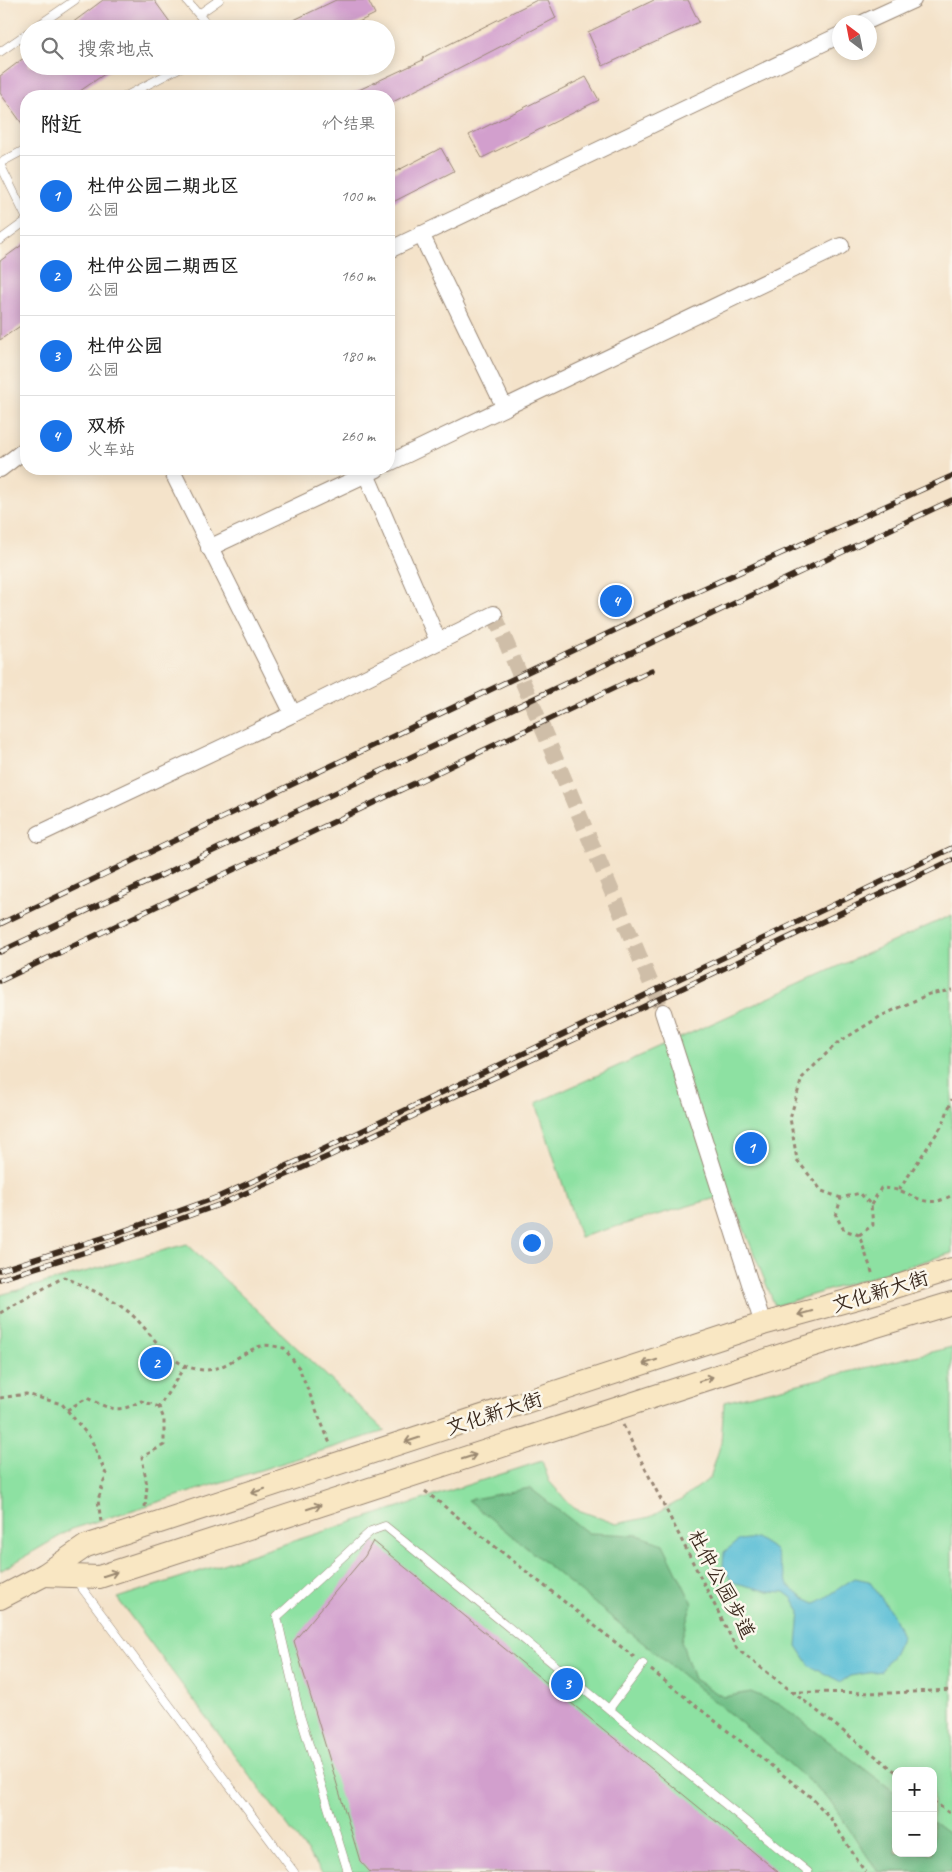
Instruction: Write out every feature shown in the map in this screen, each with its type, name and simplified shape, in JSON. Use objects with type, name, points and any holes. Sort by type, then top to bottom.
[{"type":"street","points":[[877,16],[913,0]]},
{"type":"street","points":[[395,247],[832,39]]},
{"type":"street","points":[[421,234],[505,408]]},
{"type":"street","points":[[395,460],[841,246]]},
{"type":"street","points":[[0,469],[20,454]]},
{"type":"street","points":[[174,475],[293,714]]},
{"type":"street","points":[[209,548],[366,475]]},
{"type":"street","points":[[373,475],[438,641]]},
{"type":"street","points":[[39,834],[293,714],[494,614]]},
{"type":"street","points":[[663,1012],[763,1324]]},
{"type":"street","name":"文化新大街","points":[[0,1598],[44,1575],[86,1546],[339,1465],[763,1324],[879,1292],[952,1269]]},
{"type":"street","name":"文化新大街","points":[[44,1575],[98,1578],[794,1351],[952,1303]]},
{"type":"lane","points":[[47,20],[75,0]]},
{"type":"lane","points":[[186,0],[203,20]]},
{"type":"lane","points":[[199,14],[219,0]]},
{"type":"lane","points":[[0,52],[20,38]]},
{"type":"lane","points":[[137,90],[166,75]]},
{"type":"lane","points":[[20,152],[0,163],[20,205]]},
{"type":"lane","points":[[0,240],[20,226]]},
{"type":"lane","points":[[348,1872],[299,1712],[277,1617],[371,1530],[386,1526],[808,1872]]},
{"type":"lane","points":[[73,1576],[294,1872]]},
{"type":"lane","points":[[609,1709],[643,1664]]},
{"type":"path","points":[[871,1205],[860,1193],[841,1198],[822,1191],[797,1160],[790,1118],[802,1078],[836,1044],[881,1016],[930,994],[952,990]]},
{"type":"path","points":[[899,1190],[943,1124],[952,1099]]},
{"type":"path","points":[[859,1235],[873,1225],[871,1205],[881,1188],[899,1190],[921,1202],[944,1200],[952,1194]]},
{"type":"path","points":[[841,1198],[836,1216],[844,1230],[859,1235]]},
{"type":"path","points":[[859,1235],[879,1292]]},
{"type":"path","points":[[0,1313],[64,1277],[98,1292],[127,1311],[148,1335],[178,1362],[206,1370],[234,1360],[262,1345],[284,1348],[299,1368],[339,1465]]},
{"type":"path","points":[[159,1407],[186,1364]]},
{"type":"path","points":[[0,1398],[26,1394],[62,1404],[91,1439],[106,1474],[98,1500],[102,1527],[124,1534]]},
{"type":"path","points":[[67,1410],[87,1398],[106,1407],[126,1410],[141,1400],[159,1407],[164,1419],[164,1445],[142,1457],[147,1486],[145,1513]]},
{"type":"path","name":"杜仲公园步道","points":[[615,1409],[737,1649],[892,1769]]},
{"type":"path","points":[[792,1692],[891,1693],[952,1690]]},
{"type":"path","points":[[937,1804],[952,1815]]},
{"type":"green space","points":[[952,915],[952,1253],[775,1306],[730,1194],[580,1237],[536,1103]]},
{"type":"green space","points":[[187,1244],[385,1431],[72,1529],[0,1571],[0,1295]]},
{"type":"green space","points":[[952,1347],[952,1872],[322,1872],[117,1598],[542,1461],[549,1481],[573,1508],[616,1524],[650,1517],[681,1500],[710,1478],[721,1443],[724,1402]]},
{"type":"green space","points":[[530,1488],[588,1533],[638,1535],[663,1544],[692,1603],[681,1641],[694,1679],[723,1697],[751,1692],[781,1705],[892,1790],[892,1857],[937,1857],[937,1825],[952,1836],[952,1872],[878,1872],[829,1799],[768,1745],[468,1500]]},
{"type":"water","points":[[756,1538],[775,1550],[788,1585],[802,1597],[815,1603],[855,1578],[869,1581],[892,1613],[902,1636],[894,1653],[881,1671],[850,1676],[841,1682],[810,1666],[797,1646],[800,1611],[792,1598],[784,1592],[767,1591],[732,1582],[723,1566],[724,1552],[739,1540]]},
{"type":"building","points":[[103,0],[154,0],[168,20],[76,20]]},
{"type":"building","points":[[336,0],[368,0],[375,14],[363,20],[294,20]]},
{"type":"building","points":[[537,0],[548,0],[556,18],[395,101],[395,90],[359,90],[391,75],[395,75],[395,73],[423,60],[422,58]]},
{"type":"building","points":[[654,0],[688,0],[699,22],[603,66],[588,32]]},
{"type":"building","points":[[20,61],[20,75],[103,75],[82,90],[20,90],[20,121],[0,93],[0,76]]},
{"type":"building","points":[[586,77],[599,100],[482,158],[469,135]]},
{"type":"building","points":[[441,148],[454,171],[395,201],[395,172]]},
{"type":"building","points":[[20,246],[20,326],[0,340],[0,261]]},
{"type":"building","points":[[373,1541],[778,1872],[370,1872],[360,1861],[294,1641],[365,1556]]},
{"type":"tunnel","points":[[494,614],[663,1012]]},
{"type":"railway","points":[[0,924],[678,600],[952,476]]},
{"type":"railway","points":[[0,952],[952,500]]},
{"type":"railway","points":[[0,981],[652,670]]},
{"type":"railway","points":[[0,1270],[112,1235],[218,1197],[324,1149],[952,848]]},
{"type":"railway","points":[[0,1279],[114,1243],[221,1204],[329,1156],[952,860]]},
{"type":"place","name":"双桥","points":[[616,601]]},
{"type":"place","name":"杜仲公园二期北区","points":[[751,1148]]},
{"type":"place","name":"杜仲公园二期西区","points":[[156,1363]]},
{"type":"place","name":"杜仲公园","points":[[567,1684]]}]
